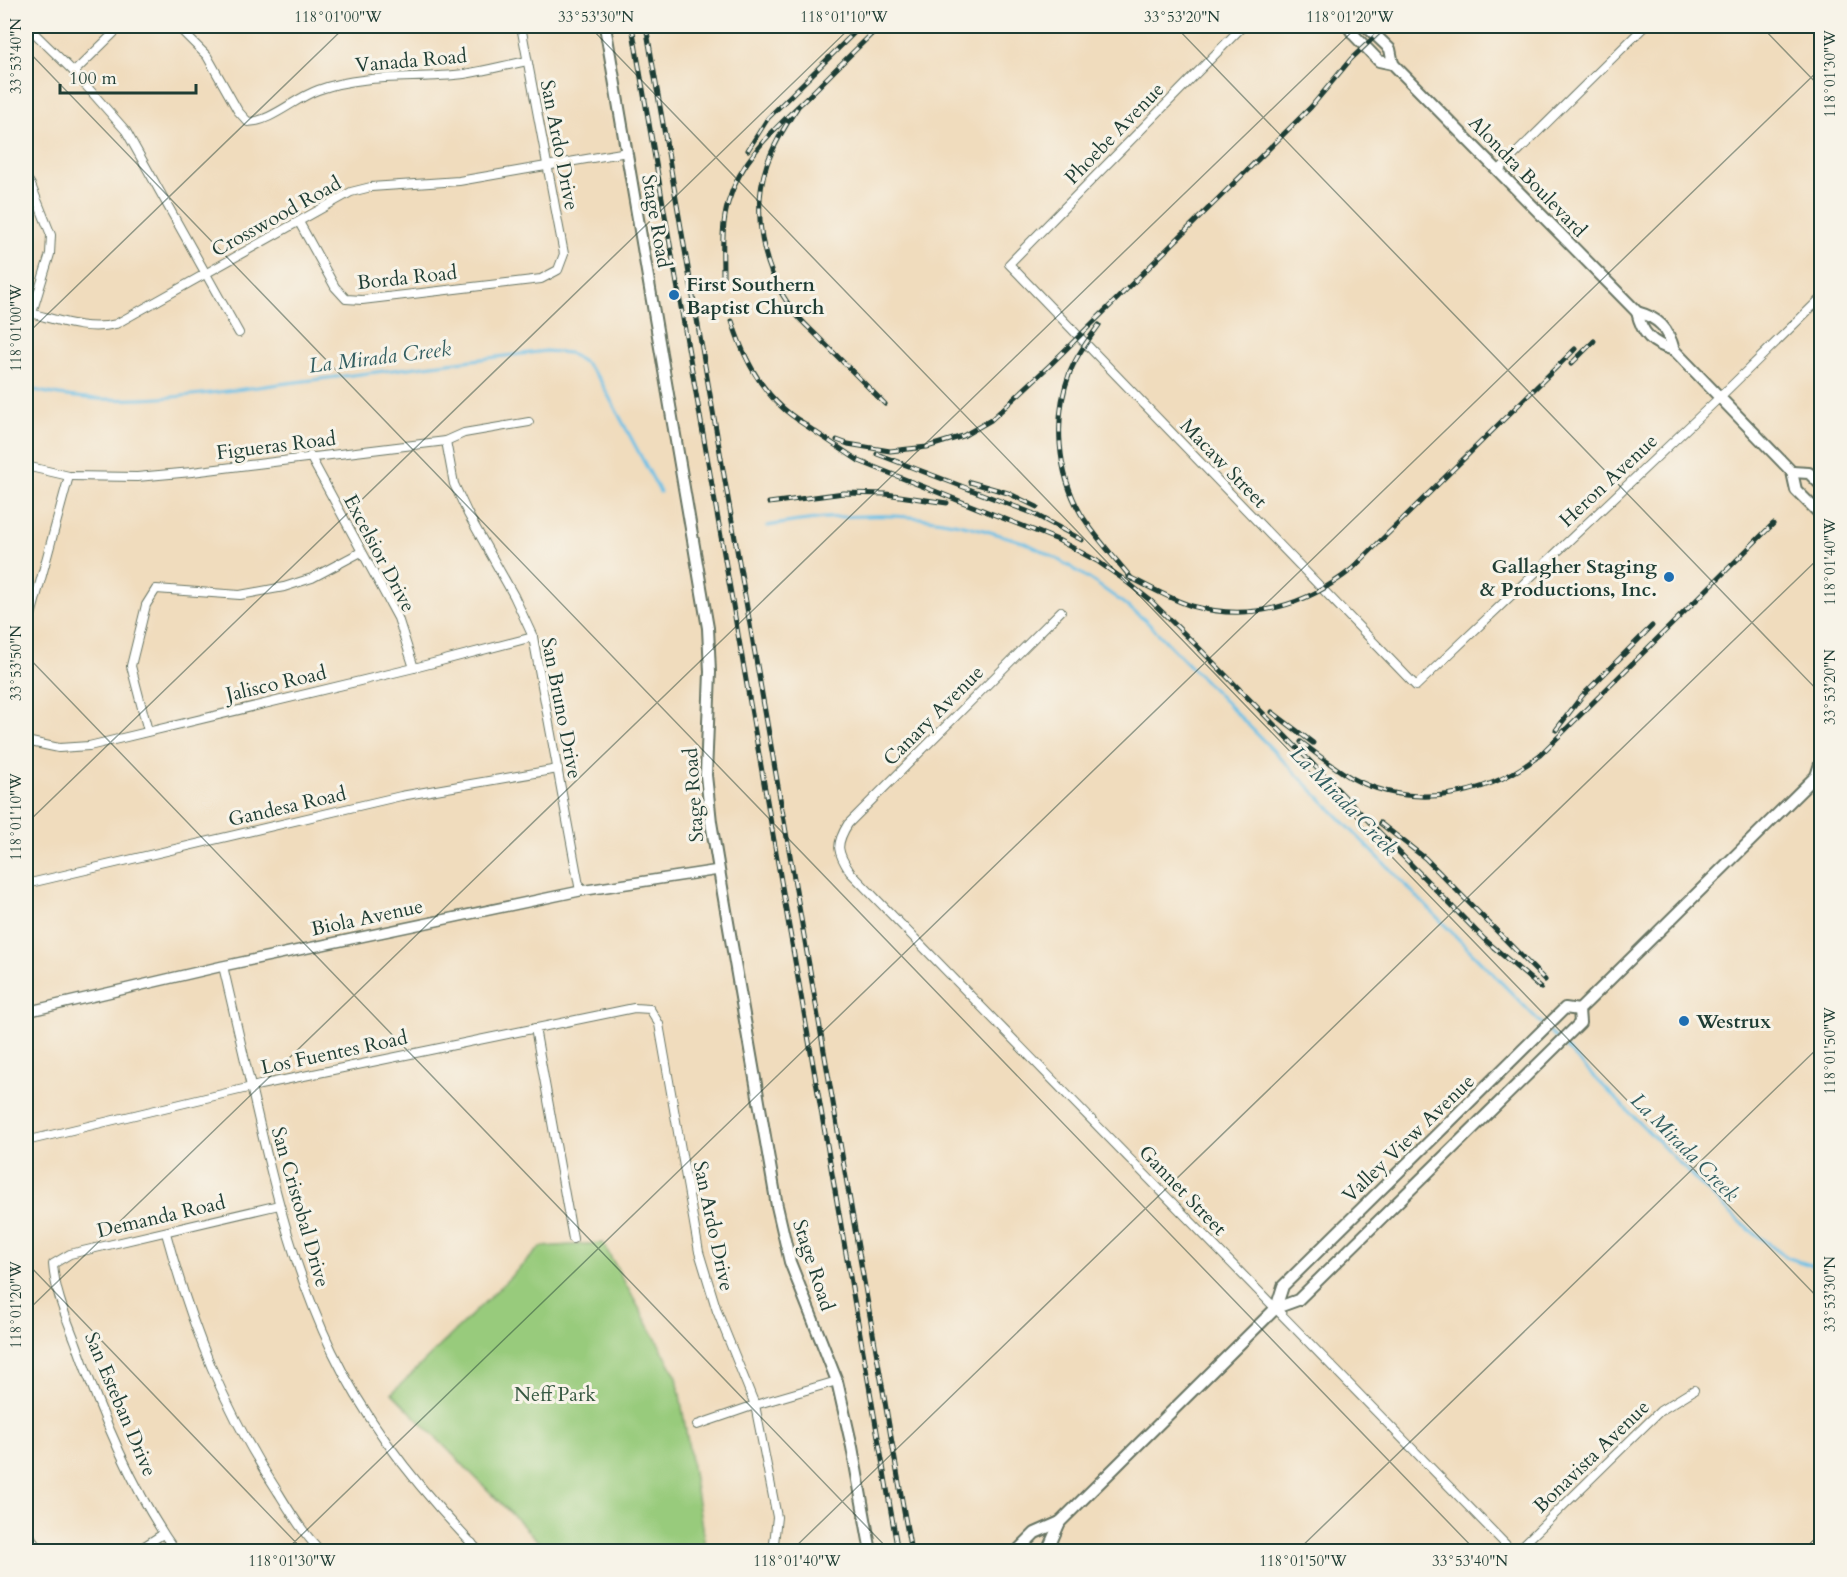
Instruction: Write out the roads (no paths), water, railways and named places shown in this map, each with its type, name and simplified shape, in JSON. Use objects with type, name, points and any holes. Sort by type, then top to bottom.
[{"type":"main road","name":"Stage Road","points":[[605,26],[708,628],[710,672],[706,775],[711,822],[777,1206],[790,1262],[837,1381],[871,1551]]},
{"type":"main road","name":"Alondra Boulevard","points":[[1348,26],[1379,60],[1394,64]]},
{"type":"main road","name":"Alondra Boulevard","points":[[1366,26],[1390,49],[1394,64],[1498,171],[1637,312],[1653,317],[1669,334],[1674,350],[1792,472],[1796,490],[1821,516]]},
{"type":"main road","name":"Alondra Boulevard","points":[[1637,312],[1640,328],[1659,346],[1674,350]]},
{"type":"main road","name":"Alondra Boulevard","points":[[1792,472],[1809,473],[1821,486]]},
{"type":"main road","name":"Valley View Avenue","points":[[1579,1010],[1819,776],[1821,758]]},
{"type":"main road","name":"Valley View Avenue","points":[[1276,1308],[1283,1286],[1565,1008],[1579,1010]]},
{"type":"main road","name":"Valley View Avenue","points":[[1016,1551],[1035,1533],[1060,1522],[1276,1308],[1298,1300],[1580,1023],[1579,1010]]},
{"type":"main road","name":"Valley View Avenue","points":[[1044,1551],[1049,1547],[1060,1522]]},
{"type":"street","points":[[27,26],[74,72],[126,131],[239,333]]},
{"type":"street","points":[[74,72],[121,26]]},
{"type":"street","name":"Vanada Road","points":[[177,26],[207,56],[238,111],[248,122],[259,122],[317,90],[344,82],[370,78],[464,74],[527,61]]},
{"type":"street","name":"San Ardo Drive","points":[[521,26],[564,254],[558,270]]},
{"type":"street","name":"Phoebe Avenue","points":[[1009,264],[1243,26]]},
{"type":"street","points":[[1498,171],[1645,26]]},
{"type":"street","name":"Crosswood Road","points":[[29,313],[84,327],[101,328],[117,324],[351,192],[371,187],[459,181],[627,152]]},
{"type":"street","points":[[26,177],[51,235],[50,254],[29,313]]},
{"type":"street","name":"Borda Road","points":[[299,222],[335,287],[346,299],[362,300],[541,279],[558,270]]},
{"type":"street","name":"Macaw Street","points":[[1009,264],[1416,686]]},
{"type":"street","name":"Heron Avenue","points":[[1416,686],[1720,397],[1821,297]]},
{"type":"street","name":"Figueras Road","points":[[26,466],[69,476],[137,477],[446,441],[464,433],[530,422]]},
{"type":"street","name":"San Bruno Drive","points":[[446,441],[454,484],[468,514],[514,596],[533,637],[580,891]]},
{"type":"street","name":"Excelsior Drive","points":[[310,456],[398,618],[414,668]]},
{"type":"street","points":[[26,634],[69,476]]},
{"type":"street","points":[[147,730],[131,666],[146,605],[156,590],[178,589],[207,594],[240,595],[284,587],[312,579],[361,552]]},
{"type":"street","name":"Canary Avenue","points":[[838,848],[848,824],[1060,611]]},
{"type":"street","name":"Jalisco Road","points":[[26,741],[59,748],[89,746],[533,637]]},
{"type":"street","name":"Gandesa Road","points":[[26,884],[400,796],[558,769]]},
{"type":"street","name":"Gannet Street","points":[[838,848],[850,872],[1515,1551]]},
{"type":"street","name":"Biola Avenue","points":[[26,1012],[223,966],[580,891],[719,870]]},
{"type":"street","name":"San Cristobal Drive","points":[[223,966],[279,1206],[305,1287],[332,1351],[383,1438],[411,1474],[480,1551]]},
{"type":"street","name":"Los Fuentes Road","points":[[26,1141],[251,1087],[634,1008],[651,1009]]},
{"type":"street","name":"San Ardo Drive","points":[[651,1009],[659,1024],[699,1252],[717,1311],[755,1405],[777,1517],[773,1551]]},
{"type":"street","points":[[536,1028],[573,1239]]},
{"type":"street","name":"Demanda Road","points":[[53,1264],[70,1254],[279,1206]]},
{"type":"street","points":[[166,1233],[193,1322],[224,1397],[256,1458],[295,1518],[322,1551]]},
{"type":"street","name":"San Esteban Drive","points":[[53,1264],[55,1285],[90,1383],[126,1463],[163,1534],[176,1551]]},
{"type":"street","points":[[697,1425],[837,1381]]},
{"type":"street","name":"Bonavista Avenue","points":[[1515,1551],[1660,1411],[1694,1389]]},
{"type":"street","points":[[26,1528],[39,1551]]},
{"type":"street","points":[[135,1551],[163,1534]]},
{"type":"street","points":[[463,1551],[472,1543]]},
{"type":"waterway","name":"La Mirada Creek","points":[[26,388],[58,395],[91,398],[157,398],[222,392],[546,351],[569,353],[585,363],[600,380],[660,492]]},
{"type":"waterway","name":"La Mirada Creek","points":[[767,526],[854,516],[912,517],[969,526],[997,534],[1044,552],[1074,569],[1146,621],[1543,1025]]},
{"type":"waterway","name":"La Mirada Creek","points":[[1548,1030],[1558,1040]]},
{"type":"waterway","name":"La Mirada Creek","points":[[1563,1045],[1742,1224],[1786,1257],[1822,1269]]},
{"type":"waterway","points":[[1818,1552],[1822,1542]]},
{"type":"railway","points":[[632,26],[898,1552]]},
{"type":"railway","points":[[646,26],[911,1552]]},
{"type":"railway","points":[[748,150],[768,118],[861,26]]},
{"type":"railway","points":[[723,277],[724,221],[734,186],[742,171],[774,130],[880,26]]},
{"type":"railway","points":[[837,440],[890,451],[927,447],[963,436],[991,420],[1050,365],[1311,107],[1351,59],[1386,26]]},
{"type":"railway","points":[[797,108],[773,149],[762,182],[760,220],[767,258],[773,276],[795,313],[885,404]]},
{"type":"railway","points":[[732,321],[743,352],[768,393],[779,405],[805,424]]},
{"type":"railway","points":[[1099,325],[1076,360],[1065,389],[1060,426],[1062,463],[1073,498],[1081,514],[1099,540],[1132,579]]},
{"type":"railway","points":[[1571,364],[1594,341]]},
{"type":"railway","points":[[1129,577],[1184,603],[1214,611],[1256,611],[1276,607],[1316,593],[1352,569],[1575,349]]},
{"type":"railway","points":[[799,421],[859,461],[1058,540],[1097,561],[1123,579],[1151,601],[1202,651],[1484,939],[1541,988]]},
{"type":"railway","points":[[877,454],[1032,513],[1082,540]]},
{"type":"railway","points":[[970,482],[1008,493],[1037,507]]},
{"type":"railway","points":[[769,503],[844,493],[886,494],[947,503]]},
{"type":"railway","points":[[1301,742],[1350,777],[1374,788],[1399,794],[1424,796],[1448,794],[1496,781],[1540,755],[1773,524]]},
{"type":"railway","points":[[1556,730],[1582,696],[1652,626]]},
{"type":"railway","points":[[1272,712],[1313,743]]},
{"type":"railway","points":[[1380,823],[1425,858],[1545,980]]},
{"type":"place","name":"First Southern Baptist Church","points":[[674,295]]},
{"type":"place","name":"Gallagher Staging & Productions, Inc.","points":[[1669,577]]},
{"type":"place","name":"Westrux","points":[[1684,1021]]},
{"type":"park label","name":"Neff Park","points":[[555,1394]]}]
